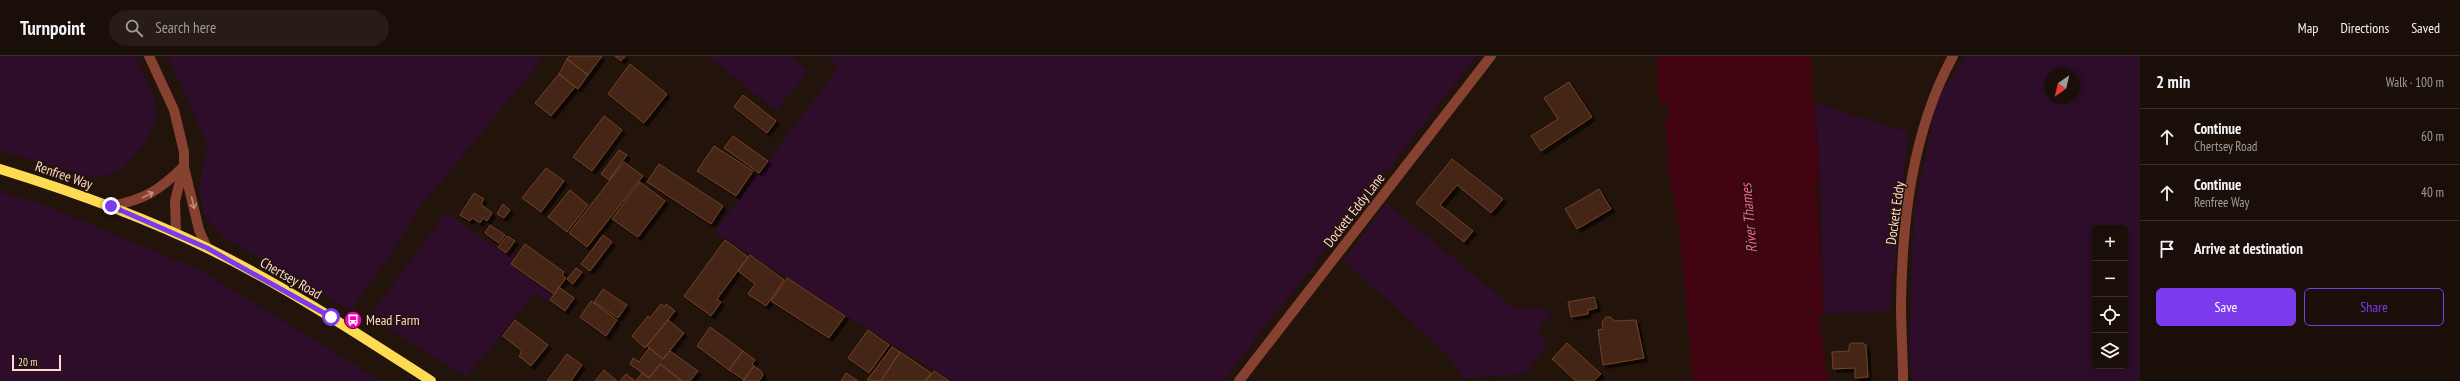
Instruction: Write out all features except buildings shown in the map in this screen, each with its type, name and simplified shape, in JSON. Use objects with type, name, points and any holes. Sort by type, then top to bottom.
[{"type":"main road","name":"Renfree Way","points":[[0,169],[111,206],[207,248]]},
{"type":"main road","name":"Chertsey Road","points":[[207,248],[331,317],[431,381]]},
{"type":"street","points":[[149,56],[174,110],[181,132],[184,165],[199,230],[207,248]]},
{"type":"street","name":"Dockett Eddy Lane","points":[[1239,381],[1491,56]]},
{"type":"street","name":"Dockett Eddy","points":[[1903,381],[1901,306],[1905,222],[1929,109],[1953,56]]},
{"type":"street","points":[[111,206],[133,202],[153,193],[184,165]]},
{"type":"street","points":[[176,234],[175,201],[184,165]]},
{"type":"shaded area","points":[[0,56],[136,56],[154,97],[157,116],[148,140],[121,171],[96,178],[0,151]]},
{"type":"shaded area","points":[[168,56],[545,56],[422,205],[387,260],[351,311],[221,236],[203,212],[199,188],[207,145]]},
{"type":"shaded area","points":[[708,56],[791,56],[809,71],[776,111]]},
{"type":"shaded area","points":[[826,56],[1477,56],[1223,381],[951,381],[714,232],[835,72],[837,65]]},
{"type":"shaded area","points":[[1966,56],[2140,56],[2140,381],[1912,381],[1909,351],[1914,211],[1937,99]]},
{"type":"shaded area","points":[[1815,103],[1908,132],[1890,311],[1824,314],[1820,180]]},
{"type":"shaded area","points":[[0,192],[39,203],[200,270],[381,381],[0,381]]},
{"type":"shaded area","points":[[1387,203],[1515,309],[1539,308],[1552,314],[1540,326],[1539,332],[1547,345],[1525,374],[1464,378],[1444,351],[1343,261]]},
{"type":"shaded area","points":[[446,212],[506,254],[510,250],[517,255],[511,264],[554,294],[549,302],[536,293],[466,377],[369,317]]},
{"type":"water","name":"River Thames","points":[[1657,56],[1810,56],[1820,180],[1816,181],[1824,314],[1819,317],[1828,381],[1693,381],[1679,229],[1669,173],[1665,119],[1670,116],[1668,103],[1660,104],[1657,89]]},
{"type":"place","name":"Mead Farm","points":[[353,320]]},
{"type":"route","points":[[111,206],[207,248],[244,267],[331,317]]}]
